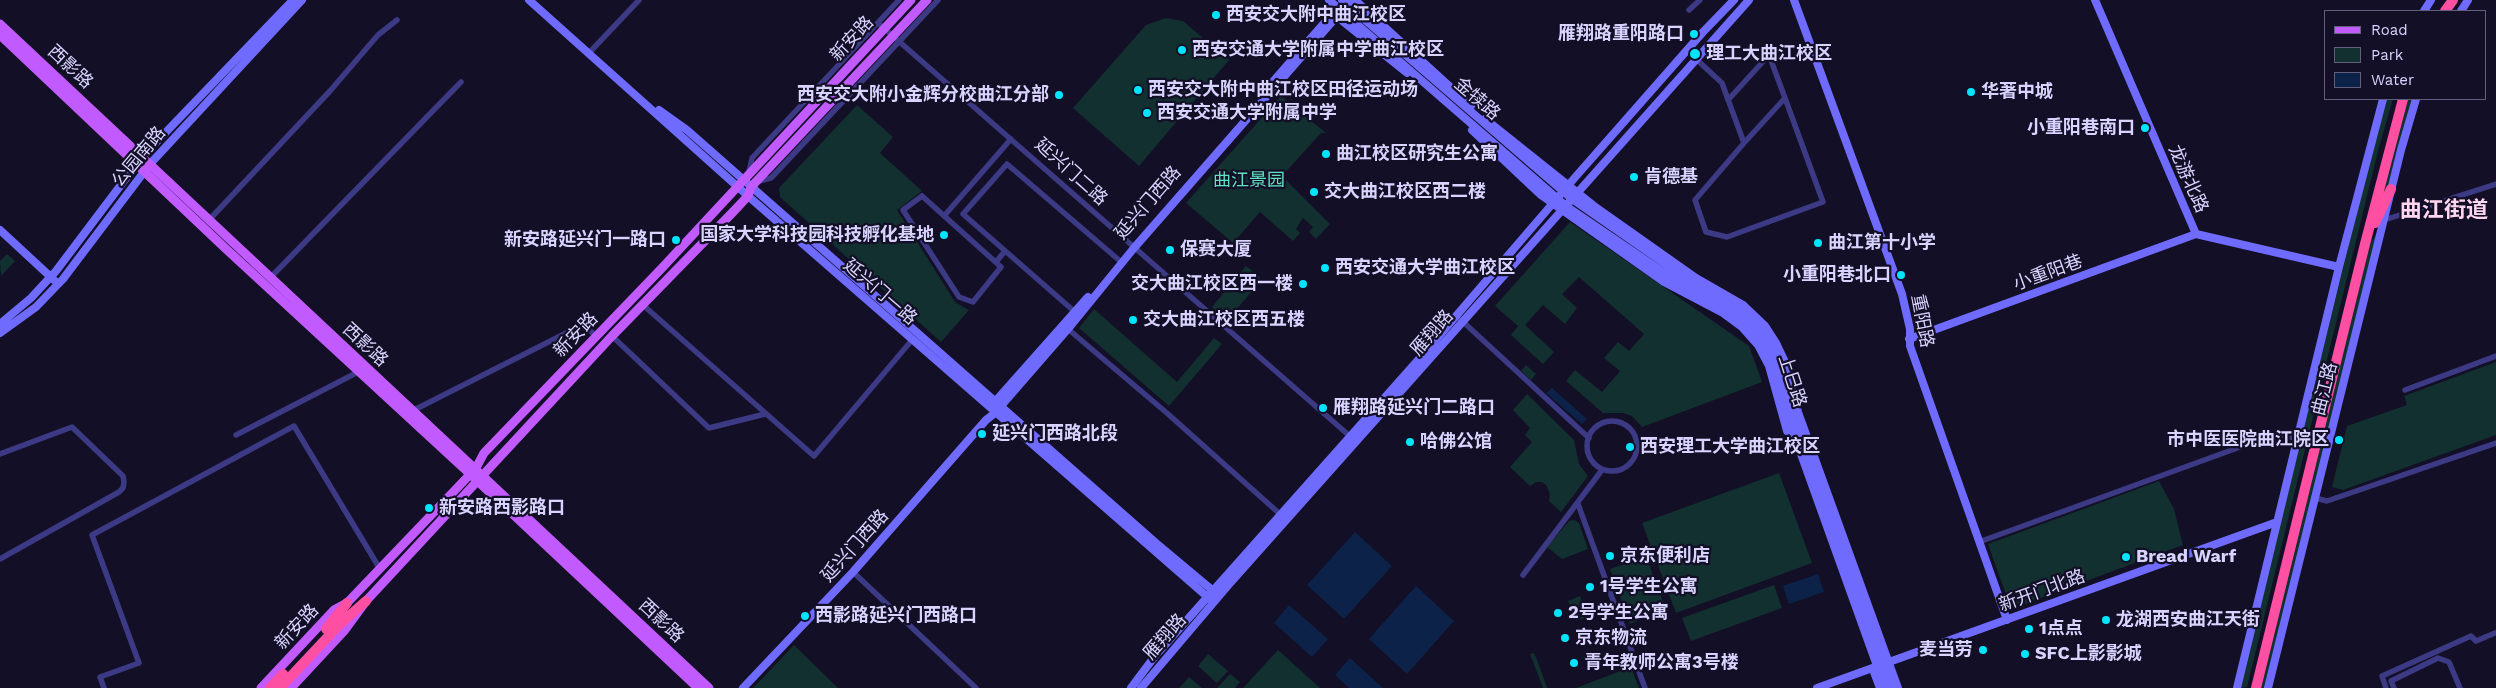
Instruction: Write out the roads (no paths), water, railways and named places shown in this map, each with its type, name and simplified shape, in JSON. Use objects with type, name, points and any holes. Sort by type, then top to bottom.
[{"type":"highway","name":"曲江路","points":[[2251,688],[2377,172],[2397,100]]},
{"type":"highway","name":"曲江路","points":[[2256,688],[2364,244],[2403,100]]},
{"type":"highway","points":[[2364,244],[2391,189]]},
{"type":"highway","points":[[280,688],[340,624],[366,600]]},
{"type":"highway","points":[[270,688],[347,603]]},
{"type":"main road","name":"公园南路","points":[[0,324],[31,298],[50,277],[139,160],[293,0]]},
{"type":"main road","name":"公园南路","points":[[0,333],[36,307],[59,284],[148,168],[302,0]]},
{"type":"main road","name":"延兴门一路","points":[[529,0],[660,111],[687,130],[740,183],[752,188],[1214,603]]},
{"type":"main road","name":"延兴门一路","points":[[537,0],[591,52]]},
{"type":"main road","name":"新安路","points":[[261,688],[334,610],[347,603],[473,471],[484,453],[740,183],[881,26],[911,0]]},
{"type":"main road","name":"新安路","points":[[290,688],[344,631],[366,600],[612,336],[896,39],[927,0]]},
{"type":"main road","name":"金犊路","points":[[1328,0],[1338,12],[1555,201]]},
{"type":"main road","name":"雁翔路","points":[[1141,688],[1231,582],[1359,439],[1555,201],[1703,32],[1734,0]]},
{"type":"main road","name":"雁翔路","points":[[1131,688],[1213,590],[1350,437],[1459,318],[1575,196],[1749,0]]},
{"type":"main road","name":"重阳路","points":[[1794,0],[1902,294],[1909,321],[1909,339],[2007,620]]},
{"type":"main road","name":"龙游北路","points":[[2094,0],[2196,234],[2339,267]]},
{"type":"main road","name":"金犊路","points":[[1347,1],[1575,196]]},
{"type":"main road","name":"延兴门西路","points":[[743,688],[852,572],[986,420],[1075,312],[1347,1]]},
{"type":"main road","name":"西影路","points":[[0,24],[139,160]]},
{"type":"main road","name":"西影路","points":[[0,35],[209,220],[412,411],[698,688]]},
{"type":"main road","name":"曲江路","points":[[2237,688],[2339,267],[2383,100]]},
{"type":"main road","name":"曲江路","points":[[2268,688],[2391,189],[2416,100]]},
{"type":"main road","name":"西影路","points":[[148,168],[225,248],[473,471]]},
{"type":"main road","name":"延兴门一路","points":[[752,188],[912,340],[995,407],[1220,597]]},
{"type":"main road","name":"上巳路","points":[[1575,196],[1677,272],[1742,311],[1767,338],[1780,366],[1794,417],[1880,665]]},
{"type":"main road","name":"上巳路","points":[[1555,201],[1666,274],[1730,310],[1742,319],[1760,338],[1777,374],[1788,418],[1880,665]]},
{"type":"main road","points":[[0,230],[59,284]]},
{"type":"main road","name":"小重阳巷","points":[[1909,339],[2196,234]]},
{"type":"main road","name":"延兴门西路","points":[[995,407],[1068,329],[1132,246]]},
{"type":"main road","name":"西影路","points":[[480,478],[709,688]]},
{"type":"main road","name":"新开门北路","points":[[1817,688],[2277,522]]},
{"type":"main road","points":[[1880,665],[1880,688]]},
{"type":"main road","points":[[1880,665],[1886,688]]},
{"type":"main road","points":[[1880,665],[1892,688]]},
{"type":"main road","points":[[1880,665],[1898,688]]},
{"type":"street","points":[[591,52],[639,0]]},
{"type":"street","points":[[881,26],[899,0]]},
{"type":"street","points":[[896,39],[938,0]]},
{"type":"street","points":[[1689,10],[1700,0]]},
{"type":"street","points":[[209,220],[330,91],[378,35],[397,20]]},
{"type":"street","name":"延兴门二路","points":[[881,26],[1350,437],[1359,439]]},
{"type":"street","points":[[1728,100],[1769,55],[1786,98],[1823,202],[1727,237],[1706,232],[1695,200],[1786,98]]},
{"type":"street","points":[[1696,59],[1722,84],[1744,143]]},
{"type":"street","points":[[270,278],[461,82]]},
{"type":"street","points":[[944,216],[1011,139]]},
{"type":"street","points":[[1075,312],[963,214],[1008,164],[1120,261]]},
{"type":"street","points":[[2384,220],[2496,184]]},
{"type":"street","points":[[922,196],[944,216],[1002,267],[973,302],[959,297],[903,210],[922,196]]},
{"type":"street","points":[[996,262],[1005,251]]},
{"type":"street","points":[[643,305],[814,456],[912,340]]},
{"type":"street","points":[[1459,318],[1589,438]]},
{"type":"street","points":[[412,411],[582,325],[597,336]]},
{"type":"street","points":[[1068,329],[1168,414],[1281,515]]},
{"type":"street","points":[[612,336],[709,428],[765,414]]},
{"type":"street","points":[[2405,390],[2496,356]]},
{"type":"street","points":[[236,435],[360,371]]},
{"type":"street","points":[[1610,421],[1624,424],[1634,434],[1637,448],[1632,463],[1618,471],[1602,470],[1591,460],[1587,445],[1589,438],[1597,426],[1610,421]]},
{"type":"street","points":[[104,688],[100,677],[139,662],[92,535],[294,426],[380,569]]},
{"type":"street","points":[[0,454],[72,427],[123,476],[124,482],[123,488],[119,492],[0,559]]},
{"type":"street","points":[[1979,542],[2273,435],[2283,434],[2298,439]]},
{"type":"street","points":[[2315,498],[2327,501],[2496,443]]},
{"type":"street","points":[[1523,575],[1602,470]]},
{"type":"street","points":[[1578,504],[1645,688]]},
{"type":"street","points":[[852,572],[976,688]]},
{"type":"street","points":[[2386,688],[2382,676],[2471,636],[2476,641],[2495,633]]},
{"type":"street","points":[[2394,688],[2391,681],[2438,658],[2449,662],[2460,688]]},
{"type":"water","points":[[1552,388],[1587,419],[1582,424],[1546,393]]},
{"type":"water","points":[[1355,532],[1392,566],[1344,619],[1307,585]]},
{"type":"water","points":[[1818,574],[1824,592],[1789,604],[1783,586]]},
{"type":"water","points":[[1416,586],[1454,621],[1407,674],[1369,639]]},
{"type":"water","points":[[1289,605],[1328,639],[1312,657],[1274,623]]},
{"type":"water","points":[[1350,658],[1383,688],[1349,688],[1335,675]]},
{"type":"place","name":"西安交大附中曲江校区","points":[[1216,15]]},
{"type":"place","name":"雁翔路重阳路口","points":[[1694,34]]},
{"type":"place","name":"西安交通大学附属中学曲江校区","points":[[1182,50]]},
{"type":"place","name":"理工大曲江校区","points":[[1695,54]]},
{"type":"place","name":"西安交大附中曲江校区田径运动场","points":[[1138,90]]},
{"type":"place","name":"华著中城","points":[[1971,92]]},
{"type":"place","name":"西安交大附小金辉分校曲江分部","points":[[1059,95]]},
{"type":"place","name":"西安交通大学附属中学","points":[[1147,113]]},
{"type":"place","name":"小重阳巷南口","points":[[2145,128]]},
{"type":"place","name":"曲江校区研究生公寓","points":[[1326,154]]},
{"type":"place","name":"肯德基","points":[[1634,177]]},
{"type":"place","name":"交大曲江校区西二楼","points":[[1314,192]]},
{"type":"place","name":"国家大学科技园科技孵化基地","points":[[944,235]]},
{"type":"place","name":"新安路延兴门一路口","points":[[676,240]]},
{"type":"place","name":"曲江第十小学","points":[[1818,243]]},
{"type":"place","name":"保赛大厦","points":[[1170,250]]},
{"type":"place","name":"西安交通大学曲江校区","points":[[1325,268]]},
{"type":"place","name":"小重阳巷北口","points":[[1901,275]]},
{"type":"place","name":"交大曲江校区西一楼","points":[[1303,284]]},
{"type":"place","name":"交大曲江校区西五楼","points":[[1133,320]]},
{"type":"place","name":"雁翔路延兴门二路口","points":[[1323,408]]},
{"type":"place","name":"延兴门西路北段","points":[[982,434]]},
{"type":"place","name":"市中医医院曲江院区","points":[[2339,440]]},
{"type":"place","name":"哈佛公馆","points":[[1410,442]]},
{"type":"place","name":"西安理工大学曲江校区","points":[[1630,447]]},
{"type":"place","name":"新安路西影路口","points":[[429,508]]},
{"type":"place","name":"京东便利店","points":[[1610,556]]},
{"type":"place","name":"Bread Warf","points":[[2126,557]]},
{"type":"place","name":"1号学生公寓","points":[[1590,587]]},
{"type":"place","name":"2号学生公寓","points":[[1558,613]]},
{"type":"place","name":"西影路延兴门西路口","points":[[805,616]]},
{"type":"place","name":"龙湖西安曲江天街","points":[[2106,620]]},
{"type":"place","name":"1点点","points":[[2029,629]]},
{"type":"place","name":"京东物流","points":[[1565,638]]},
{"type":"place","name":"麦当劳","points":[[1983,650]]},
{"type":"place","name":"SFC上影影城","points":[[2025,654]]},
{"type":"place","name":"青年教师公寓3号楼","points":[[1574,663]]},
{"type":"district","name":"曲江街道","points":[[2444,211]]},
{"type":"park label","name":"曲江景园","points":[[1249,181]]}]
